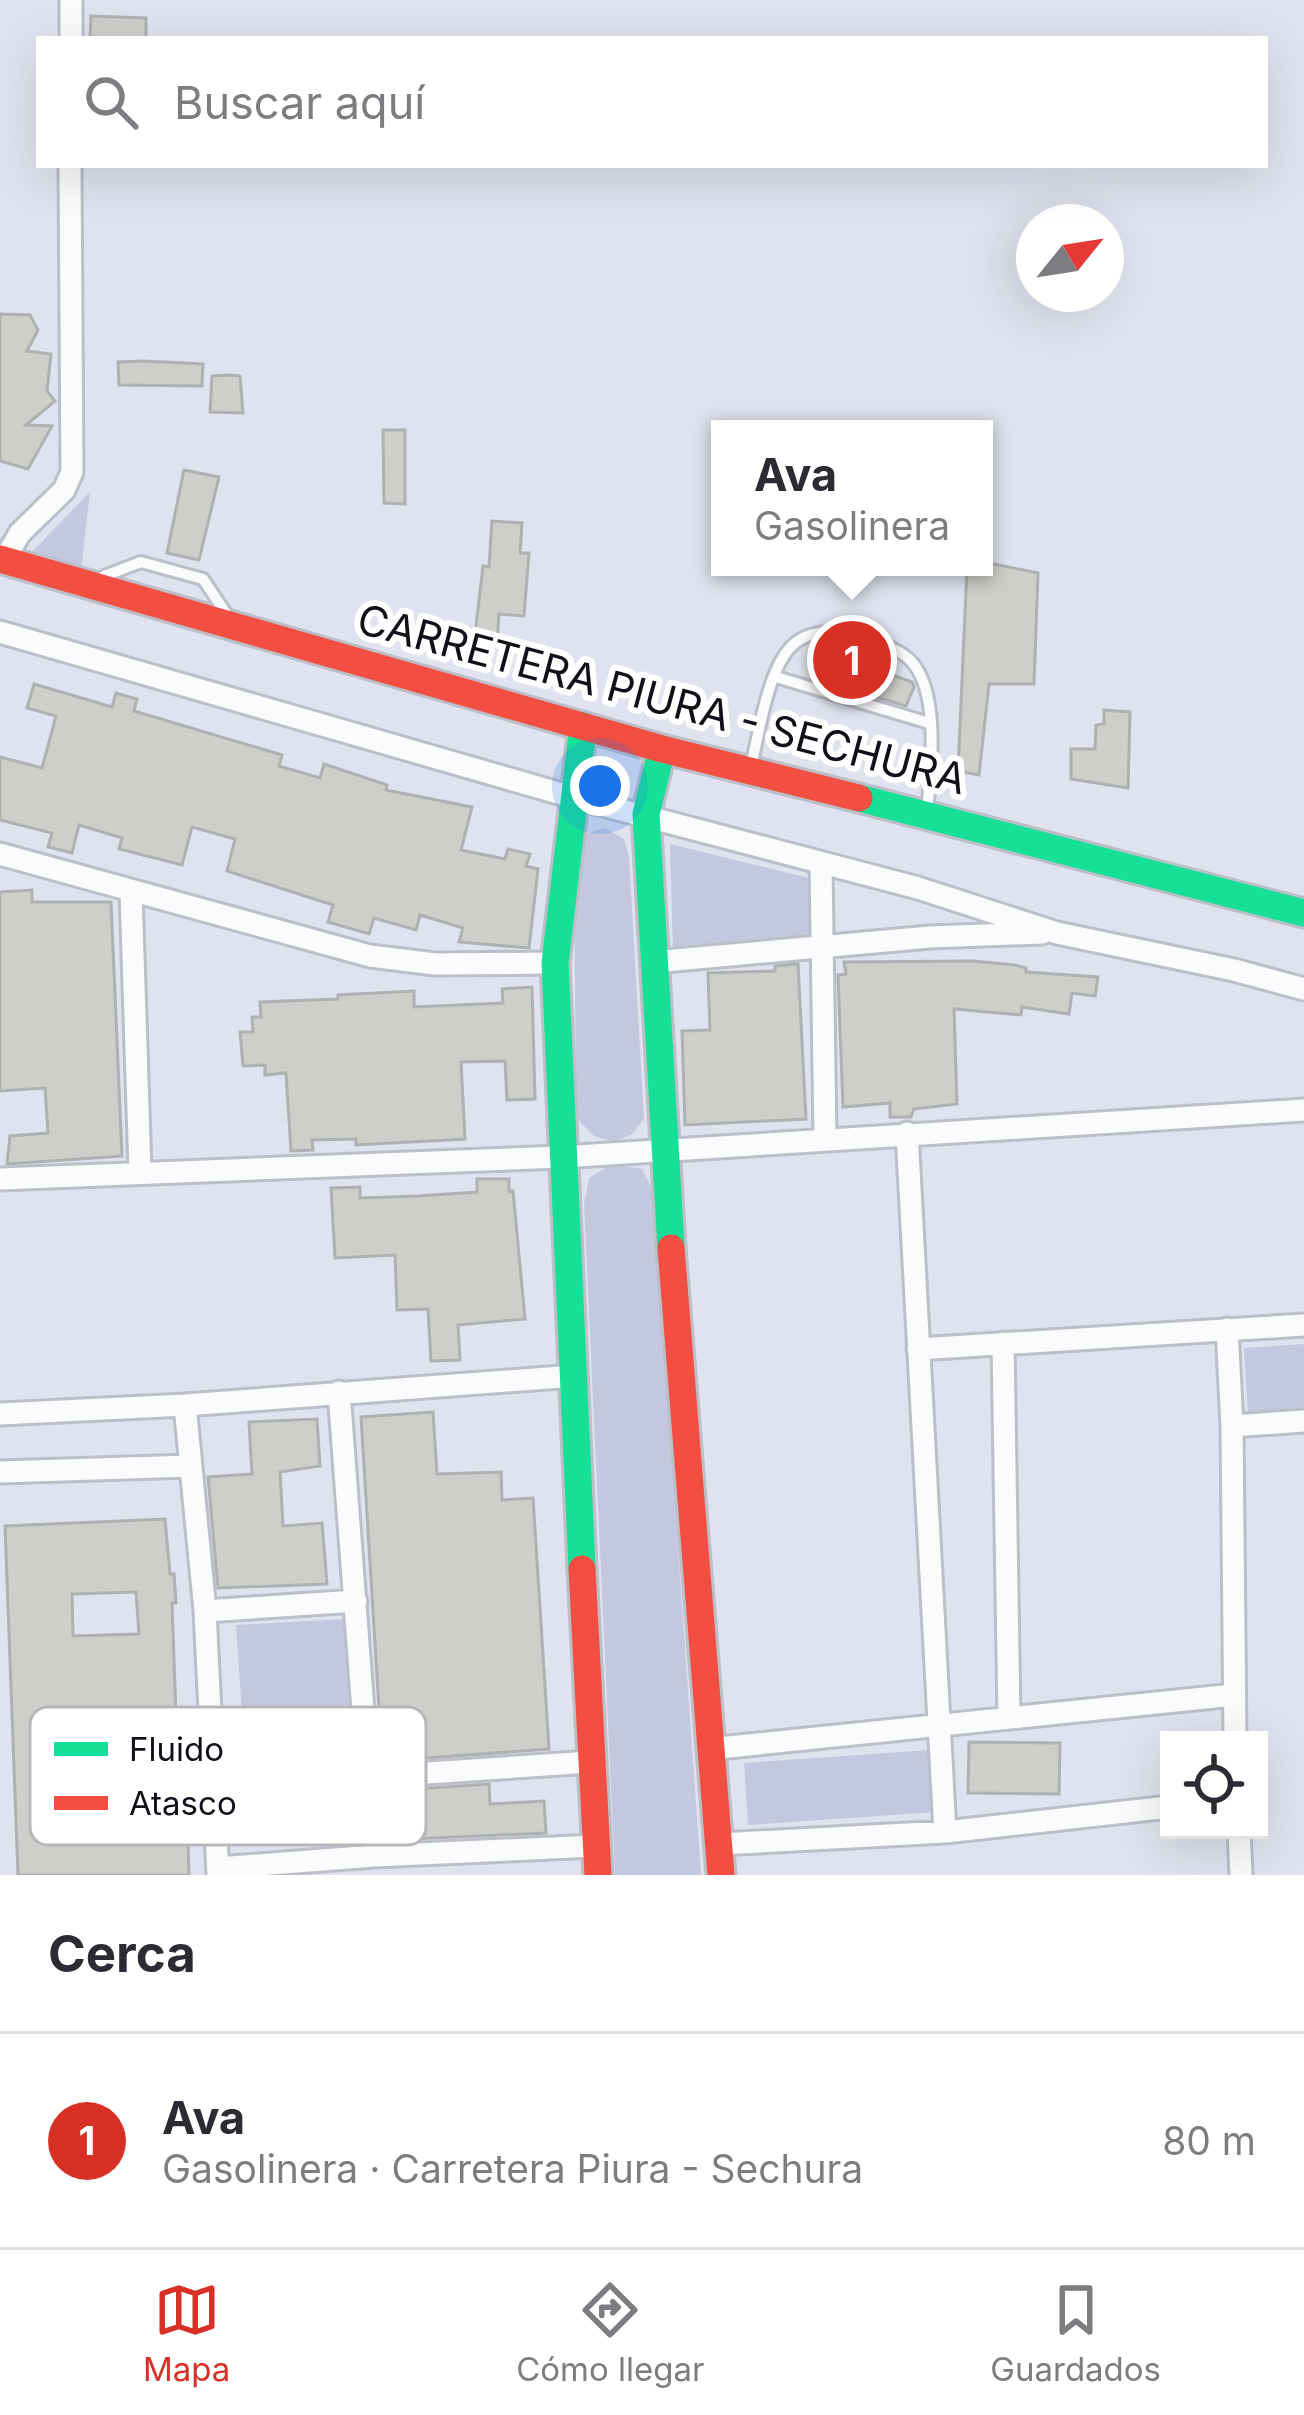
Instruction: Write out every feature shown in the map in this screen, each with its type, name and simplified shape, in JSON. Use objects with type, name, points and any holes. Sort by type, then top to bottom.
[{"type":"street","points":[[71,0],[71,36]]},
{"type":"street","points":[[2,565],[20,533],[64,490],[72,472],[70,168]]},
{"type":"street","name":"CARRETERA PIURA - SECHURA","points":[[2,565],[84,583],[662,749],[1304,913]]},
{"type":"street","points":[[0,632],[572,797],[919,888],[1057,933],[1304,989]]},
{"type":"street","points":[[584,726],[555,963],[598,1875]]},
{"type":"street","points":[[662,749],[646,814],[653,962],[663,1148],[721,1875]]},
{"type":"street","points":[[0,854],[370,956],[435,964],[555,963]]},
{"type":"street","points":[[821,865],[825,1138]]},
{"type":"street","points":[[131,893],[140,1171]]},
{"type":"street","points":[[653,962],[930,937],[1057,933]]},
{"type":"street","points":[[0,1179],[561,1156],[1304,1110]]},
{"type":"street","points":[[907,1132],[944,1832]]},
{"type":"street","points":[[918,1349],[1304,1325]]},
{"type":"street","points":[[1227,1329],[1235,1731]]},
{"type":"street","points":[[1004,1343],[1010,1718]]},
{"type":"street","points":[[0,1414],[574,1376]]},
{"type":"street","points":[[339,1391],[363,1707]]},
{"type":"street","points":[[185,1405],[210,1707]]},
{"type":"street","points":[[1232,1426],[1304,1421]]},
{"type":"street","points":[[0,1472],[191,1466]]},
{"type":"street","points":[[205,1611],[356,1600]]},
{"type":"street","points":[[709,1749],[1234,1695]]},
{"type":"street","points":[[426,1773],[590,1762]]},
{"type":"street","points":[[719,1844],[944,1832],[1160,1808]]},
{"type":"street","points":[[1239,1839],[1241,1875]]},
{"type":"street","points":[[373,1845],[374,1856]]},
{"type":"street","points":[[218,1872],[374,1856],[596,1846]]},
{"type":"lane","points":[[749,771],[788,650],[808,636],[829,630],[866,639],[908,658],[922,680],[933,743],[926,814]]},
{"type":"lane","points":[[776,677],[929,723]]},
{"type":"shaded area","points":[[90,492],[81,570],[29,555]]},
{"type":"shaded area","points":[[605,828],[624,839],[629,856],[644,1119],[632,1134],[614,1142],[594,1136],[576,1118],[574,851],[585,834]]},
{"type":"shaded area","points":[[670,844],[813,879],[812,942],[673,954]]},
{"type":"shaded area","points":[[612,1164],[642,1169],[653,1190],[701,1875],[615,1875],[584,1204],[589,1178]]},
{"type":"shaded area","points":[[1304,1344],[1304,1411],[1248,1414],[1244,1348]]},
{"type":"shaded area","points":[[346,1619],[352,1707],[242,1707],[236,1625]]},
{"type":"shaded area","points":[[930,1750],[935,1812],[748,1825],[744,1763]]},
{"type":"building","points":[[91,16],[146,18],[146,36],[90,36]]},
{"type":"building","points":[[0,314],[30,315],[38,330],[27,351],[51,354],[47,391],[55,401],[26,425],[52,426],[28,469],[0,461]]},
{"type":"building","points":[[118,362],[203,364],[202,386],[119,385]]},
{"type":"building","points":[[212,376],[240,376],[243,413],[210,412]]},
{"type":"building","points":[[383,430],[405,430],[405,504],[384,503]]},
{"type":"building","points":[[184,470],[219,477],[199,560],[167,553]]},
{"type":"building","points":[[492,521],[522,523],[520,553],[529,553],[524,616],[499,614],[497,644],[474,643],[483,566],[489,567]]},
{"type":"building","points":[[993,564],[1038,573],[1034,684],[989,684],[979,775],[958,771],[967,576],[993,576]]},
{"type":"building","points":[[858,647],[895,661],[892,675],[914,687],[906,706],[823,681],[830,655],[855,661]]},
{"type":"building","points":[[34,684],[112,707],[116,693],[137,699],[134,711],[282,755],[279,766],[320,778],[324,764],[387,785],[386,790],[472,807],[461,850],[505,859],[508,849],[530,854],[526,866],[538,869],[529,948],[459,942],[463,928],[420,915],[416,930],[374,918],[369,934],[328,922],[333,905],[227,871],[235,839],[192,827],[182,865],[119,849],[122,838],[79,825],[72,853],[48,847],[52,833],[0,820],[0,757],[42,768],[56,716],[27,708]]},
{"type":"building","points":[[1104,710],[1130,712],[1128,788],[1071,779],[1071,749],[1095,749],[1096,725],[1104,724]]},
{"type":"building","points":[[32,890],[32,902],[111,902],[122,1156],[7,1164],[10,1136],[48,1133],[45,1088],[0,1091],[0,892]]},
{"type":"building","points":[[844,962],[1015,965],[1026,972],[1098,977],[1095,996],[1072,993],[1069,1014],[1022,1007],[1021,1015],[954,1009],[957,1104],[914,1109],[911,1117],[890,1117],[890,1103],[843,1107],[838,975],[846,974]]},
{"type":"building","points":[[798,964],[806,1119],[685,1125],[682,1031],[710,1030],[708,973],[775,971],[775,966]]},
{"type":"building","points":[[532,987],[535,1099],[507,1100],[505,1061],[461,1062],[465,1139],[356,1145],[356,1139],[312,1140],[313,1150],[291,1151],[286,1073],[265,1075],[265,1065],[243,1066],[240,1032],[253,1032],[252,1017],[261,1017],[260,1002],[414,991],[414,1007],[503,1003],[502,989]]},
{"type":"building","points":[[477,1179],[509,1179],[525,1319],[458,1325],[460,1360],[431,1361],[428,1309],[397,1310],[395,1255],[335,1258],[331,1188],[360,1187],[360,1198],[418,1196],[477,1192]]},
{"type":"building","points":[[433,1412],[437,1474],[501,1472],[502,1500],[533,1498],[549,1749],[426,1758],[426,1707],[379,1707],[361,1417]]},
{"type":"building","points":[[317,1419],[320,1466],[280,1472],[283,1526],[322,1523],[327,1584],[218,1588],[208,1477],[252,1474],[249,1422]]},
{"type":"building","points":[[165,1519],[176,1603],[172,1603],[176,1707],[30,1707],[30,1845],[188,1845],[189,1875],[18,1875],[5,1526]],"holes":[[[136,1592],[139,1634],[73,1636],[72,1594]]]},
{"type":"building","points":[[969,1742],[1060,1743],[1059,1794],[968,1793]]},
{"type":"building","points":[[489,1784],[490,1804],[544,1801],[546,1833],[426,1838],[426,1788]]},
{"type":"traffic: fast","points":[[582,1569],[555,963],[583,726]]},
{"type":"traffic: fast","points":[[662,749],[646,814],[671,1248]]},
{"type":"traffic: fast","points":[[859,798],[1304,913]]},
{"type":"traffic: jam","points":[[0,559],[662,749],[859,798]]},
{"type":"traffic: jam","points":[[671,1248],[721,1875]]},
{"type":"traffic: jam","points":[[582,1569],[598,1875]]},
{"type":"place","name":"Ava","points":[[852,660]]}]
